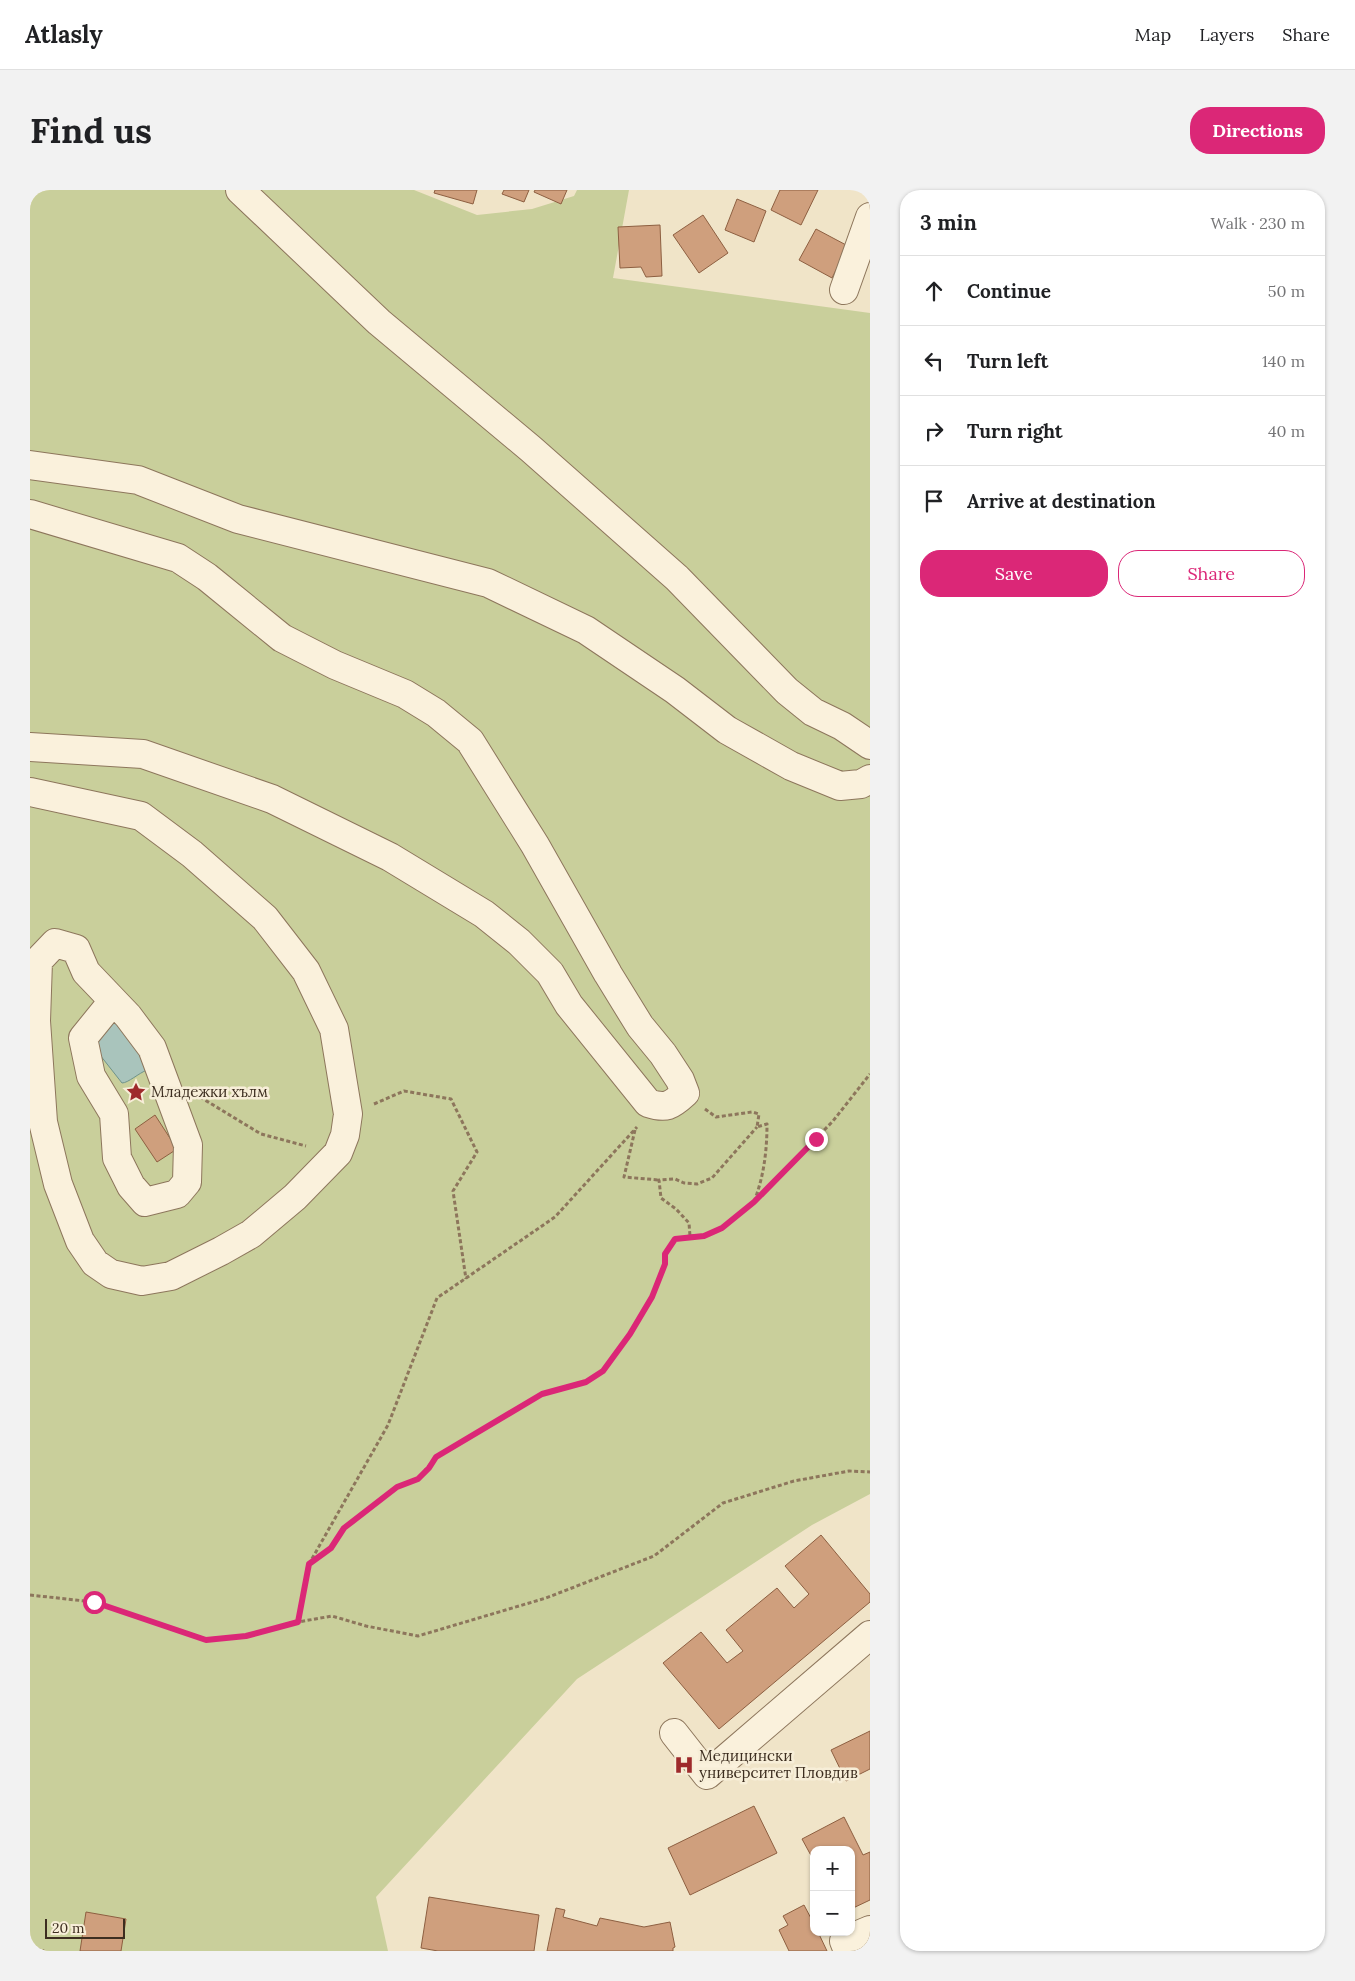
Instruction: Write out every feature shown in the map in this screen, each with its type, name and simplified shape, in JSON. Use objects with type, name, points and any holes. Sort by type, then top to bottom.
[{"type":"street","points":[[240,190],[379,322],[531,448],[676,578],[787,691],[813,712],[842,726],[870,745]]},
{"type":"street","points":[[844,290],[870,217]]},
{"type":"street","points":[[30,465],[138,480],[238,519],[488,583],[586,630],[675,690],[727,730],[792,766],[840,786],[861,784],[870,780]]},
{"type":"street","points":[[30,514],[178,558],[214,582],[282,638],[335,666],[404,694],[436,713],[470,742],[535,845],[608,974],[640,1026],[663,1054],[680,1080],[685,1093],[674,1104],[661,1107],[648,1103],[569,1005],[550,974],[519,942],[484,914],[390,857],[272,799],[143,754],[30,747]]},
{"type":"street","points":[[30,792],[141,816],[192,854],[265,918],[306,971],[334,1029],[348,1114],[345,1135],[338,1153],[295,1197],[251,1234],[171,1276],[142,1281],[111,1274],[95,1263],[80,1241],[58,1184],[43,1122],[36,1021],[38,961],[55,944],[76,949],[86,972],[114,1001],[152,1048],[188,1145],[187,1182],[177,1194],[145,1202],[131,1186],[117,1158],[114,1114],[91,1076],[83,1038],[114,1001]]},
{"type":"street","points":[[674,1733],[707,1775],[870,1636]]},
{"type":"street","points":[[848,1951],[844,1941],[870,1930]]},
{"type":"path","points":[[309,1564],[331,1548],[344,1528],[397,1487],[418,1479],[429,1468],[436,1457],[542,1394],[586,1382],[603,1371],[630,1334],[652,1297],[665,1264],[665,1254],[675,1239],[704,1236],[722,1228],[754,1202],[833,1121],[870,1074]]},
{"type":"path","points":[[193,1090],[200,1097],[260,1134],[338,1153]]},
{"type":"path","points":[[348,1114],[404,1091],[451,1099],[477,1152],[453,1191],[466,1279]]},
{"type":"path","points":[[685,1093],[716,1117],[752,1112],[759,1114],[757,1127]]},
{"type":"path","points":[[648,1103],[636,1130],[624,1177],[659,1180],[675,1178],[684,1183],[697,1184],[712,1178],[757,1127],[767,1124],[762,1176],[754,1202]]},
{"type":"path","points":[[298,1622],[309,1564],[388,1425],[437,1298],[555,1217],[636,1130]]},
{"type":"path","points":[[659,1180],[661,1198],[676,1209],[689,1223],[690,1236]]},
{"type":"path","points":[[30,1595],[94,1602],[206,1640],[246,1636],[298,1622],[332,1616],[366,1626],[418,1636],[546,1598],[654,1556],[723,1503],[794,1481],[849,1471],[870,1472]]},
{"type":"path","points":[[30,1947],[44,1951]]},
{"type":"green space","name":"Младежки хълм","points":[[30,190],[414,190],[477,215],[532,209],[574,196],[577,190],[629,190],[613,278],[870,313],[870,1494],[812,1525],[577,1679],[376,1897],[388,1951],[30,1951]]},
{"type":"water","points":[[110,1020],[117,1022],[148,1060],[147,1070],[124,1083],[122,1083],[100,1055],[92,1036]]},
{"type":"building","points":[[435,190],[477,190],[473,204],[434,193]]},
{"type":"building","points":[[504,190],[529,190],[524,202],[502,194]]},
{"type":"building","points":[[535,190],[567,190],[561,204],[534,192]]},
{"type":"building","points":[[780,190],[818,190],[801,225],[771,210]]},
{"type":"building","points":[[737,199],[766,211],[754,242],[725,230]]},
{"type":"building","points":[[703,215],[728,253],[699,273],[673,235]]},
{"type":"building","points":[[660,225],[662,276],[646,277],[641,267],[620,268],[618,227]]},
{"type":"building","points":[[816,229],[848,246],[832,278],[799,260]]},
{"type":"building","points":[[155,1115],[177,1149],[157,1162],[135,1129]]},
{"type":"building","points":[[821,1535],[870,1594],[870,1602],[719,1729],[663,1663],[701,1632],[727,1663],[743,1651],[726,1630],[777,1588],[794,1608],[809,1594],[785,1566]]},
{"type":"building","points":[[870,1731],[870,1769],[846,1781],[831,1750]]},
{"type":"building","points":[[754,1806],[777,1853],[690,1895],[668,1848]]},
{"type":"building","points":[[844,1817],[863,1855],[870,1852],[870,1900],[855,1907],[855,1846],[810,1846],[810,1854],[802,1839]]},
{"type":"building","points":[[429,1897],[539,1915],[534,1951],[438,1951],[421,1948]]},
{"type":"building","points":[[804,1905],[810,1916],[810,1936],[820,1936],[827,1951],[789,1951],[779,1930],[788,1925],[783,1916]]},
{"type":"building","points":[[556,1908],[565,1910],[563,1917],[597,1926],[600,1918],[644,1927],[670,1922],[675,1947],[673,1951],[547,1951]]},
{"type":"building","points":[[86,1912],[126,1919],[121,1951],[80,1951]]},
{"type":"place","name":"Младежки хълм","points":[[136,1092]]},
{"type":"place","name":"Медицински университет Пловдив","points":[[684,1765]]},
{"type":"route","points":[[94,1602],[206,1640],[246,1636],[298,1622],[309,1564],[331,1548],[344,1528],[397,1487],[418,1479],[429,1468],[436,1457],[519,1406],[542,1394],[586,1382],[603,1371],[641,1318],[652,1297],[665,1264],[665,1254],[675,1239],[704,1236],[722,1228],[754,1202],[816,1139]]}]
